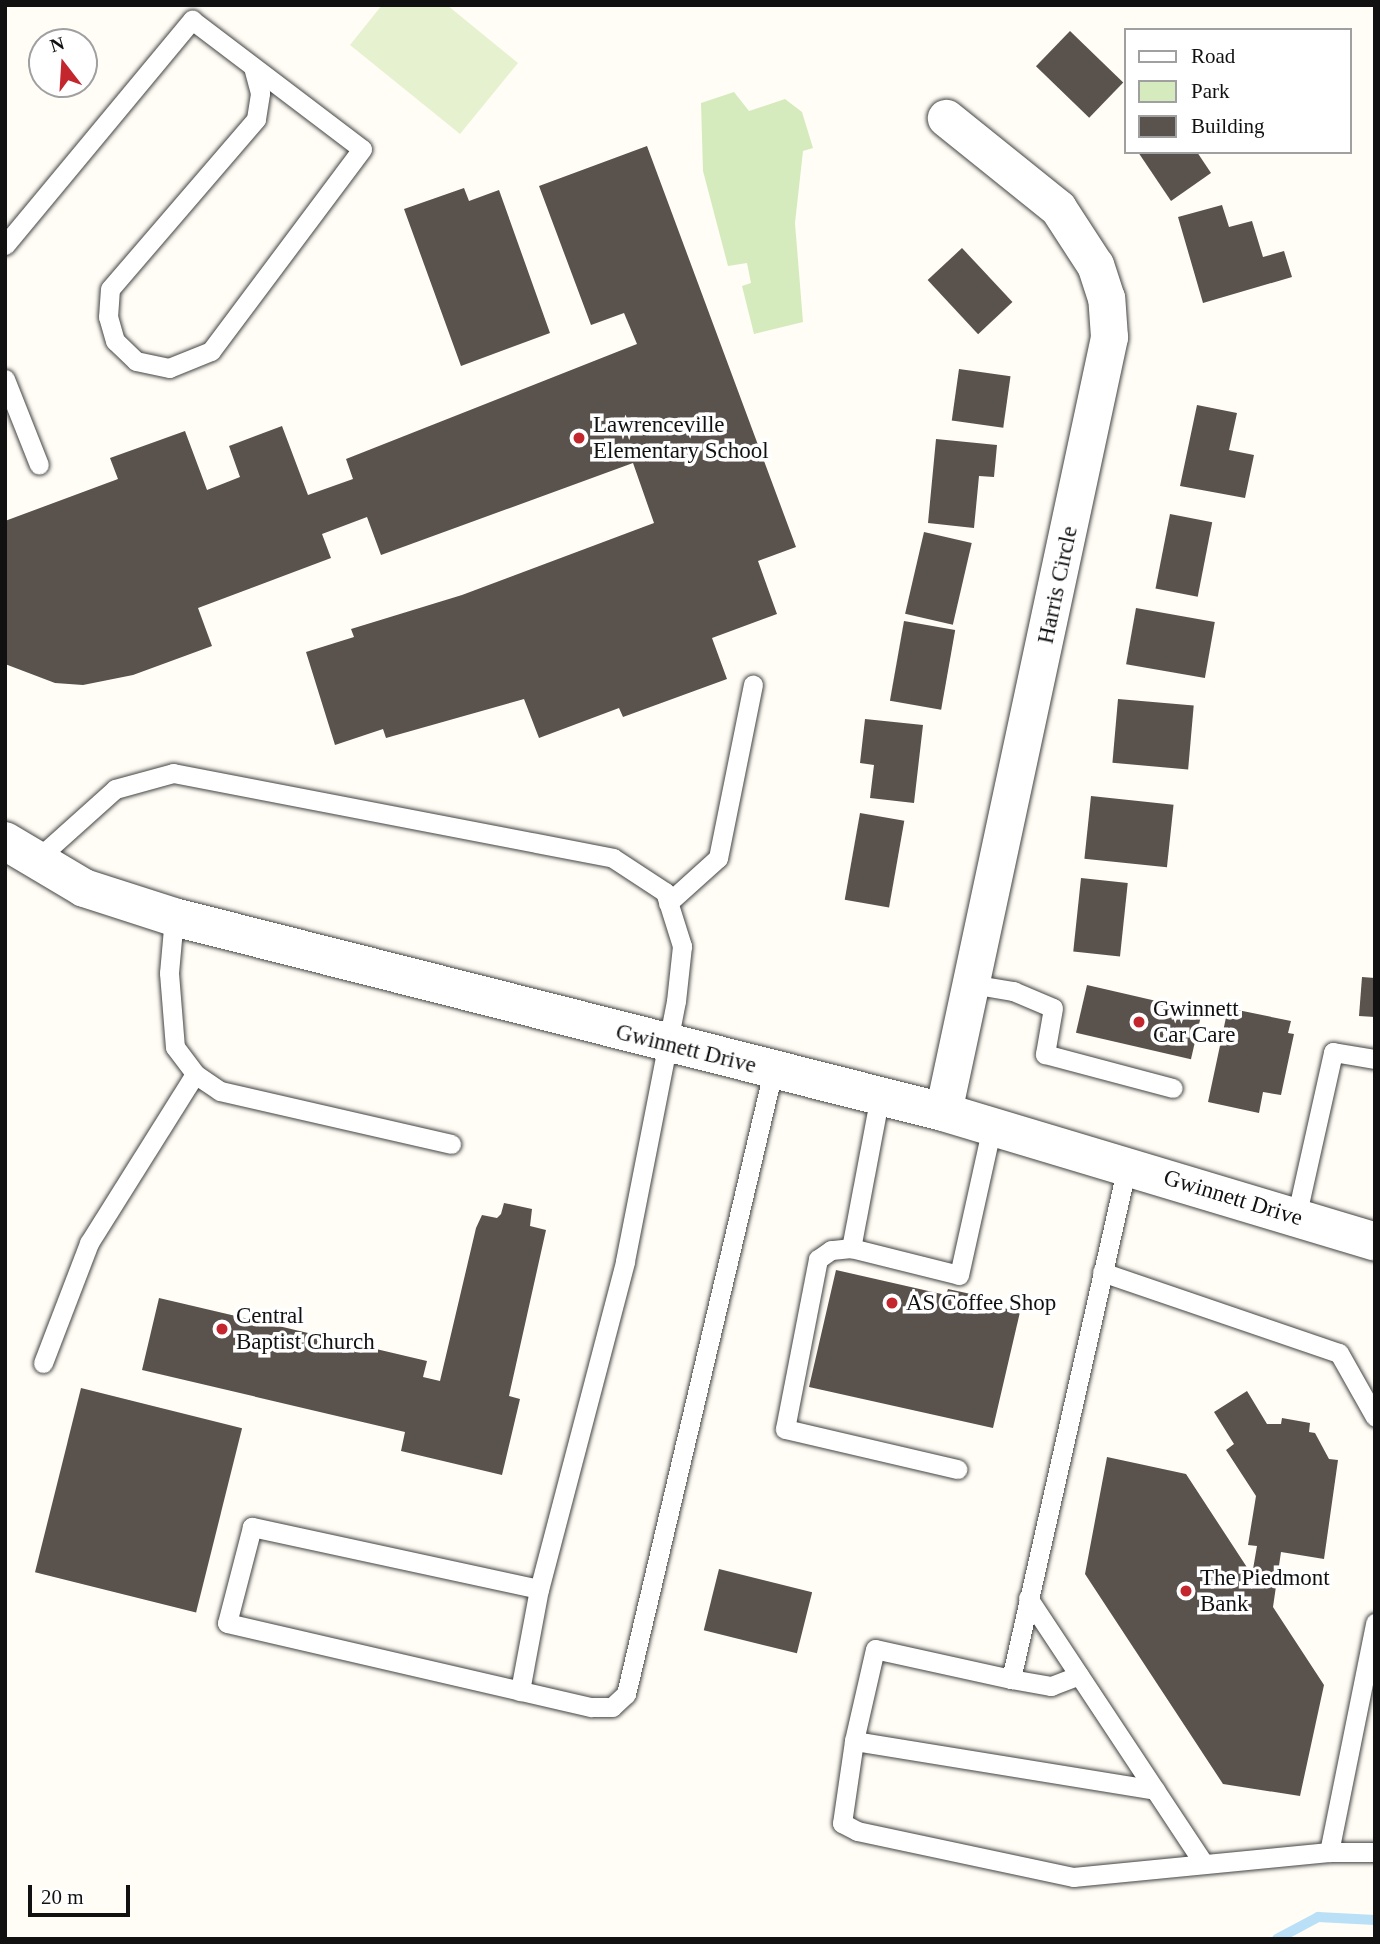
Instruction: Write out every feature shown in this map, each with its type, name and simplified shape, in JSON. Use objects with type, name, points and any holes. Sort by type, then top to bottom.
[{"type":"street","name":"Harris Circle","points":[[943,1112],[1109,337],[1106,298],[1095,265],[1058,208],[946,118]]},
{"type":"street","name":"Gwinnett Drive","points":[[20,850],[84,888],[174,917],[943,1112],[1375,1242]]},
{"type":"lane","points":[[5,245],[192,20],[362,149],[211,351],[169,368],[136,361],[115,341],[108,317],[110,289],[256,119],[260,93],[253,67]]},
{"type":"lane","points":[[5,379],[39,465]]},
{"type":"lane","points":[[668,903],[718,858],[753,684]]},
{"type":"lane","points":[[20,850],[116,789],[173,773],[612,858],[665,892],[682,946],[668,1044],[625,1262],[539,1589],[520,1691]]},
{"type":"lane","points":[[174,917],[170,973],[175,1047],[195,1074],[220,1091],[451,1144]]},
{"type":"lane","points":[[971,984],[1013,991],[1053,1008],[1045,1054],[1174,1088]]},
{"type":"lane","points":[[1296,1217],[1333,1052],[1375,1059]]},
{"type":"lane","points":[[539,1589],[253,1527],[227,1623],[591,1707],[612,1707],[626,1694],[773,1071]]},
{"type":"lane","points":[[43,1363],[89,1243],[195,1074]]},
{"type":"lane","points":[[851,1248],[880,1096]]},
{"type":"lane","points":[[957,1469],[785,1429],[818,1259],[831,1250],[851,1248],[959,1275],[992,1126]]},
{"type":"lane","points":[[1011,1679],[1127,1166]]},
{"type":"lane","points":[[1102,1272],[1339,1353],[1375,1417]]},
{"type":"lane","points":[[1028,1598],[1204,1864]]},
{"type":"lane","points":[[1329,1852],[1375,1623]]},
{"type":"lane","points":[[1079,1675],[1051,1686],[875,1649],[854,1741],[842,1823],[857,1832],[1073,1877],[1329,1852],[1375,1852]]},
{"type":"lane","points":[[854,1741],[1155,1790]]},
{"type":"green space","points":[[382,5],[447,5],[518,63],[460,134],[350,45]]},
{"type":"green space","points":[[734,92],[749,111],[785,99],[802,112],[813,148],[803,151],[795,223],[803,322],[754,334],[742,286],[751,283],[747,263],[728,266],[703,171],[701,103]]},
{"type":"building","points":[[1070,31],[1123,82],[1089,118],[1036,66]]},
{"type":"building","name":"Lawrenceville Elementary School","points":[[647,146],[796,547],[758,561],[777,614],[712,638],[727,679],[623,717],[619,708],[539,738],[524,699],[386,738],[383,729],[335,745],[306,652],[354,637],[351,629],[462,595],[654,523],[633,463],[381,555],[367,517],[322,534],[331,558],[198,608],[212,646],[133,675],[83,685],[55,683],[5,664],[5,521],[118,479],[110,458],[185,431],[207,490],[240,477],[229,446],[282,426],[308,495],[353,479],[346,459],[637,344],[624,313],[591,325],[539,186]]},
{"type":"building","points":[[1139,154],[1198,154],[1211,173],[1171,201]]},
{"type":"building","points":[[464,188],[469,201],[499,190],[550,333],[461,366],[404,209]]},
{"type":"building","points":[[1222,205],[1229,227],[1252,221],[1263,257],[1284,251],[1292,277],[1203,303],[1178,217]]},
{"type":"building","points":[[962,248],[1012,302],[978,334],[928,280]]},
{"type":"building","points":[[959,369],[1010,376],[1003,428],[952,420]]},
{"type":"building","points":[[1197,405],[1237,413],[1229,450],[1254,455],[1245,498],[1180,486]]},
{"type":"building","points":[[936,439],[997,445],[994,477],[979,476],[974,528],[928,523]]},
{"type":"building","points":[[1170,514],[1212,522],[1198,597],[1155,589]]},
{"type":"building","points":[[924,532],[972,543],[953,625],[905,614]]},
{"type":"building","points":[[1136,608],[1215,622],[1205,678],[1126,664]]},
{"type":"building","points":[[904,621],[955,630],[941,710],[890,701]]},
{"type":"building","points":[[1118,699],[1194,706],[1188,769],[1112,763]]},
{"type":"building","points":[[865,719],[923,725],[914,803],[870,798],[874,765],[860,763]]},
{"type":"building","points":[[1091,796],[1174,805],[1167,867],[1084,859]]},
{"type":"building","points":[[860,813],[904,821],[889,907],[845,900]]},
{"type":"building","points":[[1081,878],[1128,883],[1120,957],[1073,952]]},
{"type":"building","points":[[1362,977],[1375,978],[1375,1017],[1359,1016]]},
{"type":"building","name":"Gwinnett Car Care","points":[[1087,985],[1202,1012],[1191,1059],[1076,1033]]},
{"type":"building","points":[[1228,1008],[1291,1021],[1288,1033],[1294,1034],[1281,1095],[1263,1092],[1259,1113],[1208,1102]]},
{"type":"building","name":"Central Baptist Church","points":[[504,1203],[532,1209],[530,1226],[546,1230],[509,1396],[520,1399],[502,1475],[401,1451],[405,1432],[142,1370],[159,1298],[427,1361],[423,1377],[440,1381],[476,1228],[482,1215],[497,1218]]},
{"type":"building","points":[[836,1270],[946,1295],[948,1289],[989,1298],[987,1304],[1020,1312],[993,1428],[809,1387]]},
{"type":"building","points":[[81,1388],[242,1428],[196,1613],[35,1572]]},
{"type":"building","name":"The Piedmont Bank","points":[[1247,1391],[1267,1424],[1281,1424],[1282,1418],[1310,1423],[1309,1432],[1315,1433],[1329,1459],[1338,1460],[1324,1559],[1281,1552],[1273,1607],[1324,1685],[1300,1796],[1223,1784],[1085,1574],[1107,1457],[1186,1474],[1252,1575],[1257,1546],[1248,1545],[1256,1496],[1226,1450],[1234,1444],[1214,1412]]},
{"type":"building","points":[[719,1569],[812,1592],[797,1653],[704,1630]]},
{"type":"waterway","points":[[1277,1939],[1318,1917],[1375,1920]]},
{"type":"place","name":"Lawrenceville Elementary School","points":[[579,438]]},
{"type":"place","name":"Gwinnett Car Care","points":[[1139,1022]]},
{"type":"place","name":"AS Coffee Shop","points":[[892,1303]]},
{"type":"place","name":"Central Baptist Church","points":[[222,1329]]},
{"type":"place","name":"The Piedmont Bank","points":[[1186,1591]]}]
